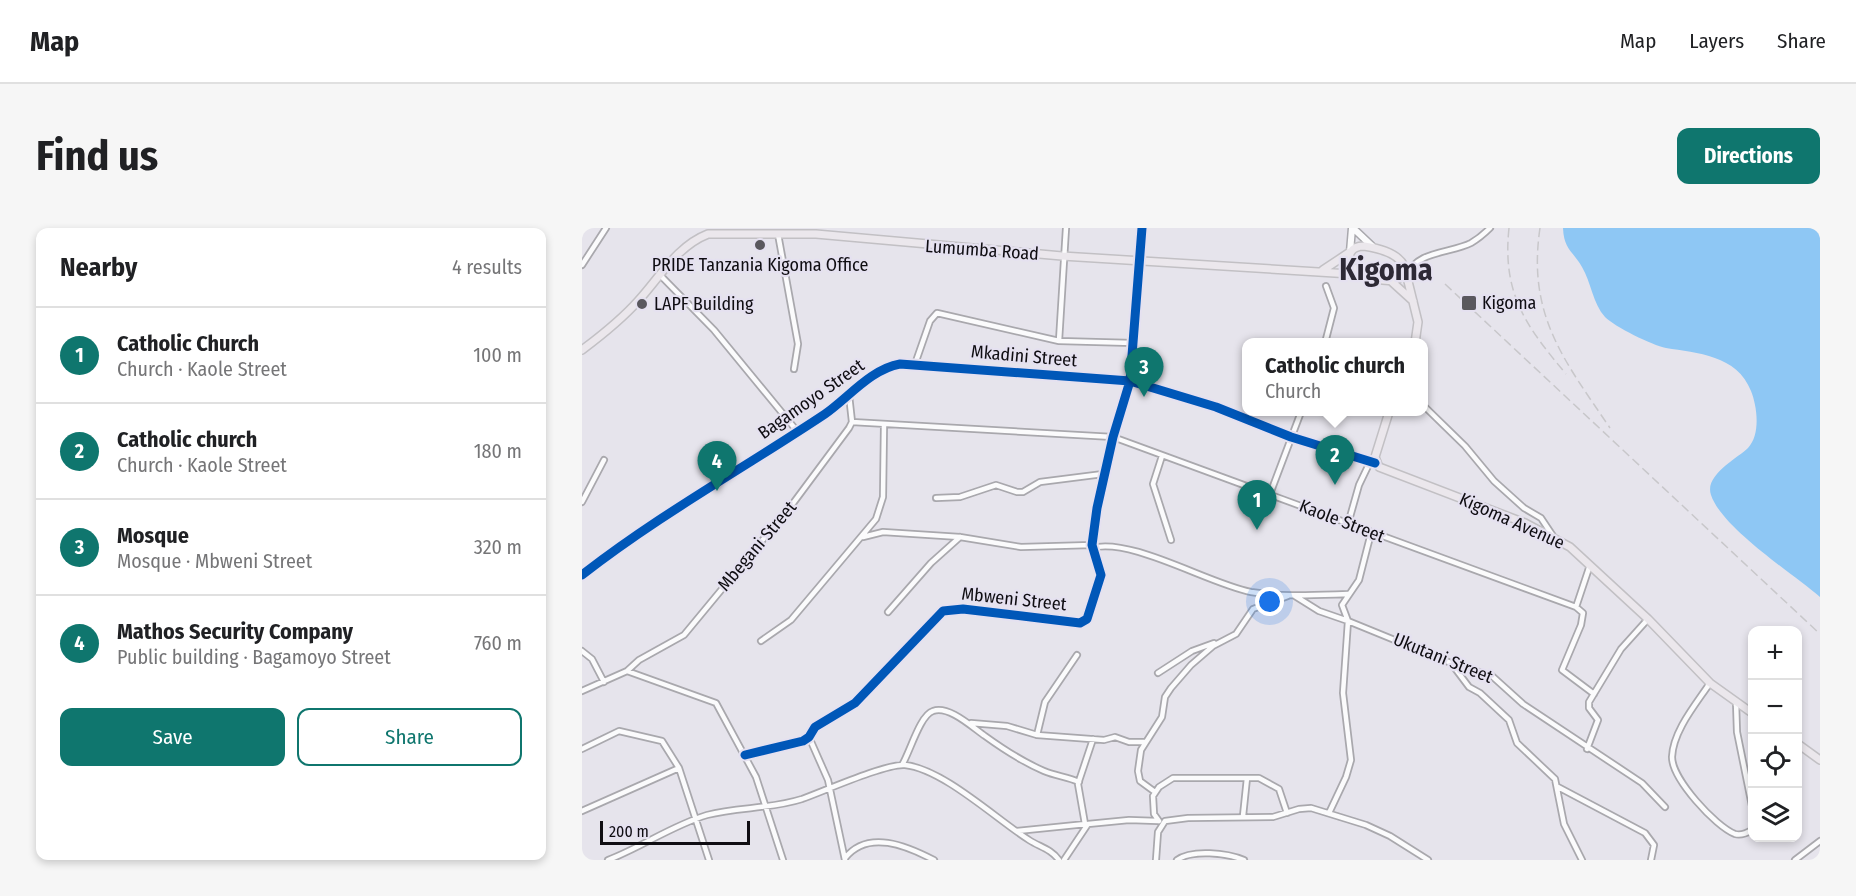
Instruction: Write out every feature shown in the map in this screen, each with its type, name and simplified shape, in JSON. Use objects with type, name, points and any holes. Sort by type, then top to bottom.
[{"type":"main road","name":"Lumumba Road","points":[[582,350],[637,303],[678,253],[693,241],[708,234],[778,234],[815,231],[1062,256],[1320,271],[1367,275],[1391,280]]},
{"type":"main road","points":[[1320,271],[1359,246],[1374,248],[1398,258],[1404,266],[1415,303],[1418,322],[1416,338]]},
{"type":"main road","points":[[1350,252],[1350,265],[1367,275]]},
{"type":"main road","points":[[1404,266],[1401,277],[1391,280],[1415,303]]},
{"type":"main road","points":[[1373,463],[1387,416]]},
{"type":"main road","name":"Kigoma Avenue","points":[[1373,463],[1384,471],[1553,536],[1576,551],[1710,683],[1748,710]]},
{"type":"main road","points":[[1802,747],[1820,760]]},
{"type":"street","points":[[582,265],[606,228]]},
{"type":"street","points":[[1059,341],[1062,256],[1066,228]]},
{"type":"street","name":"Mbweni Street","points":[[745,755],[809,737],[814,727],[855,703],[942,611],[963,609],[1021,617],[1084,621],[1101,575],[1092,546],[1103,474],[1130,381],[1142,228]]},
{"type":"street","points":[[1353,228],[1374,248]]},
{"type":"street","points":[[1350,252],[1353,228]]},
{"type":"street","points":[[1408,278],[1410,268],[1418,260],[1471,243],[1490,228]]},
{"type":"street","points":[[778,234],[798,344],[794,369]]},
{"type":"street","points":[[660,275],[714,330],[796,431]]},
{"type":"street","points":[[1326,286],[1334,308],[1326,338]]},
{"type":"street","points":[[915,364],[930,321],[937,313],[1059,341],[1133,343]]},
{"type":"street","name":"Bagamoyo Street","points":[[582,575],[849,395],[886,367],[915,364]]},
{"type":"street","name":"Mkadini Street","points":[[915,364],[1130,381]]},
{"type":"street","points":[[1130,381],[1216,407],[1291,437],[1373,463],[1359,485],[1348,524]]},
{"type":"street","points":[[849,395],[852,422]]},
{"type":"street","points":[[1428,410],[1465,446],[1494,481],[1524,508],[1541,518],[1553,536]]},
{"type":"street","points":[[1270,494],[1299,416]]},
{"type":"street","name":"Kaole Street","points":[[852,422],[1113,437],[1576,607]]},
{"type":"street","name":"Mbegani Street","points":[[582,692],[627,671],[639,660],[684,635],[794,502],[852,422]]},
{"type":"street","points":[[761,641],[791,620],[876,519],[882,507],[884,425]]},
{"type":"street","points":[[1162,456],[1153,484],[1171,540]]},
{"type":"street","points":[[582,502],[604,460]]},
{"type":"street","points":[[936,498],[960,497],[996,485],[1023,492],[1040,482],[1103,474]]},
{"type":"street","points":[[861,537],[883,532],[960,537],[1021,547],[1106,546],[1139,552],[1242,589],[1288,596],[1348,594]]},
{"type":"street","points":[[1329,813],[1346,777],[1351,760],[1343,693],[1348,621],[1342,605],[1359,580],[1371,533]]},
{"type":"street","points":[[888,612],[931,562],[960,537]]},
{"type":"street","points":[[1590,565],[1576,607],[1583,613],[1581,625],[1562,669],[1594,694]]},
{"type":"street","points":[[1158,673],[1192,651],[1236,634],[1253,609],[1288,596]]},
{"type":"street","name":"Ukutani Street","points":[[1295,596],[1319,611],[1451,663],[1492,676],[1523,704],[1587,749],[1634,778],[1665,807]]},
{"type":"street","points":[[1587,749],[1598,723],[1598,716],[1588,705],[1621,650],[1648,620]]},
{"type":"street","points":[[1155,792],[1142,783],[1139,777],[1140,754],[1145,742],[1162,717],[1167,693],[1191,665],[1220,641]]},
{"type":"street","points":[[582,651],[592,659],[604,682]]},
{"type":"street","points":[[1037,735],[1047,698],[1062,680],[1077,655]]},
{"type":"street","points":[[1451,663],[1469,687],[1480,693],[1509,720],[1517,743],[1555,780],[1564,824],[1582,860]]},
{"type":"street","points":[[627,671],[716,703],[745,755],[767,807],[783,860]]},
{"type":"street","points":[[1710,683],[1676,741],[1672,755],[1673,770],[1692,798],[1733,832],[1748,832]]},
{"type":"street","points":[[1736,702],[1737,732],[1748,788]]},
{"type":"street","points":[[902,765],[915,742],[921,721],[931,711],[948,713],[969,723],[1030,764],[1079,782]]},
{"type":"street","points":[[969,723],[980,726],[1007,726],[1037,735],[1093,739],[1115,737],[1129,742],[1145,742]]},
{"type":"street","points":[[582,749],[619,731],[662,741],[679,768],[709,860]]},
{"type":"street","points":[[809,737],[830,789],[845,859]]},
{"type":"street","points":[[1064,860],[1086,824],[1079,782],[1093,739]]},
{"type":"street","points":[[608,860],[635,850],[695,819],[728,811],[767,807],[799,800],[902,765],[936,777],[963,792],[1016,831],[1049,850],[1059,860]]},
{"type":"street","points":[[582,811],[679,768]]},
{"type":"street","points":[[1162,821],[1153,810],[1155,792],[1173,778],[1259,778],[1279,789],[1287,813]]},
{"type":"street","points":[[1243,816],[1247,778]]},
{"type":"street","points":[[1558,787],[1646,833],[1654,845],[1651,860]]},
{"type":"street","points":[[1016,831],[1027,832],[1049,826],[1129,820],[1273,817],[1305,808],[1329,813],[1390,836],[1428,860]]},
{"type":"street","points":[[1156,860],[1158,832],[1162,821]]},
{"type":"street","points":[[1795,860],[1820,841]]},
{"type":"street","points":[[845,859],[856,847],[894,842],[934,860]]},
{"type":"street","points":[[1177,860],[1189,855],[1214,853],[1244,860]]},
{"type":"water","points":[[1563,228],[1820,228],[1820,597],[1743,535],[1718,508],[1711,495],[1712,481],[1717,474],[1748,448],[1755,435],[1757,420],[1755,404],[1745,379],[1726,363],[1715,358],[1666,348],[1643,340],[1605,317],[1582,267],[1567,246]]},
{"type":"railway","points":[[1509,228],[1509,272],[1513,291],[1539,340],[1566,374]]},
{"type":"railway","points":[[1540,228],[1537,259],[1544,312],[1564,358],[1610,428]]},
{"type":"railway","points":[[1445,284],[1820,634]]},
{"type":"cycle path","points":[[745,755],[803,741],[809,737],[815,727],[855,703],[943,611],[963,609],[1080,623],[1087,619],[1101,575],[1092,545],[1097,508],[1113,437],[1130,381],[1142,228]]},
{"type":"cycle path","points":[[582,575],[671,512],[825,414],[879,372],[900,364],[1130,381],[1216,407],[1291,437],[1375,463]]},
{"type":"place","name":"PRIDE Tanzania Kigoma Office","points":[[760,245]]},
{"type":"place","name":"Kigoma","points":[[1469,303]]},
{"type":"place","name":"LAPF Building","points":[[642,304]]},
{"type":"place","name":"Mosque","points":[[1144,397]]},
{"type":"place","name":"Catholic church","points":[[1335,485]]},
{"type":"place","name":"Mathos Security Company","points":[[717,491]]},
{"type":"place","name":"Catholic Church","points":[[1257,530]]},
{"type":"district","name":"Kigoma","points":[[1386,270]]}]
